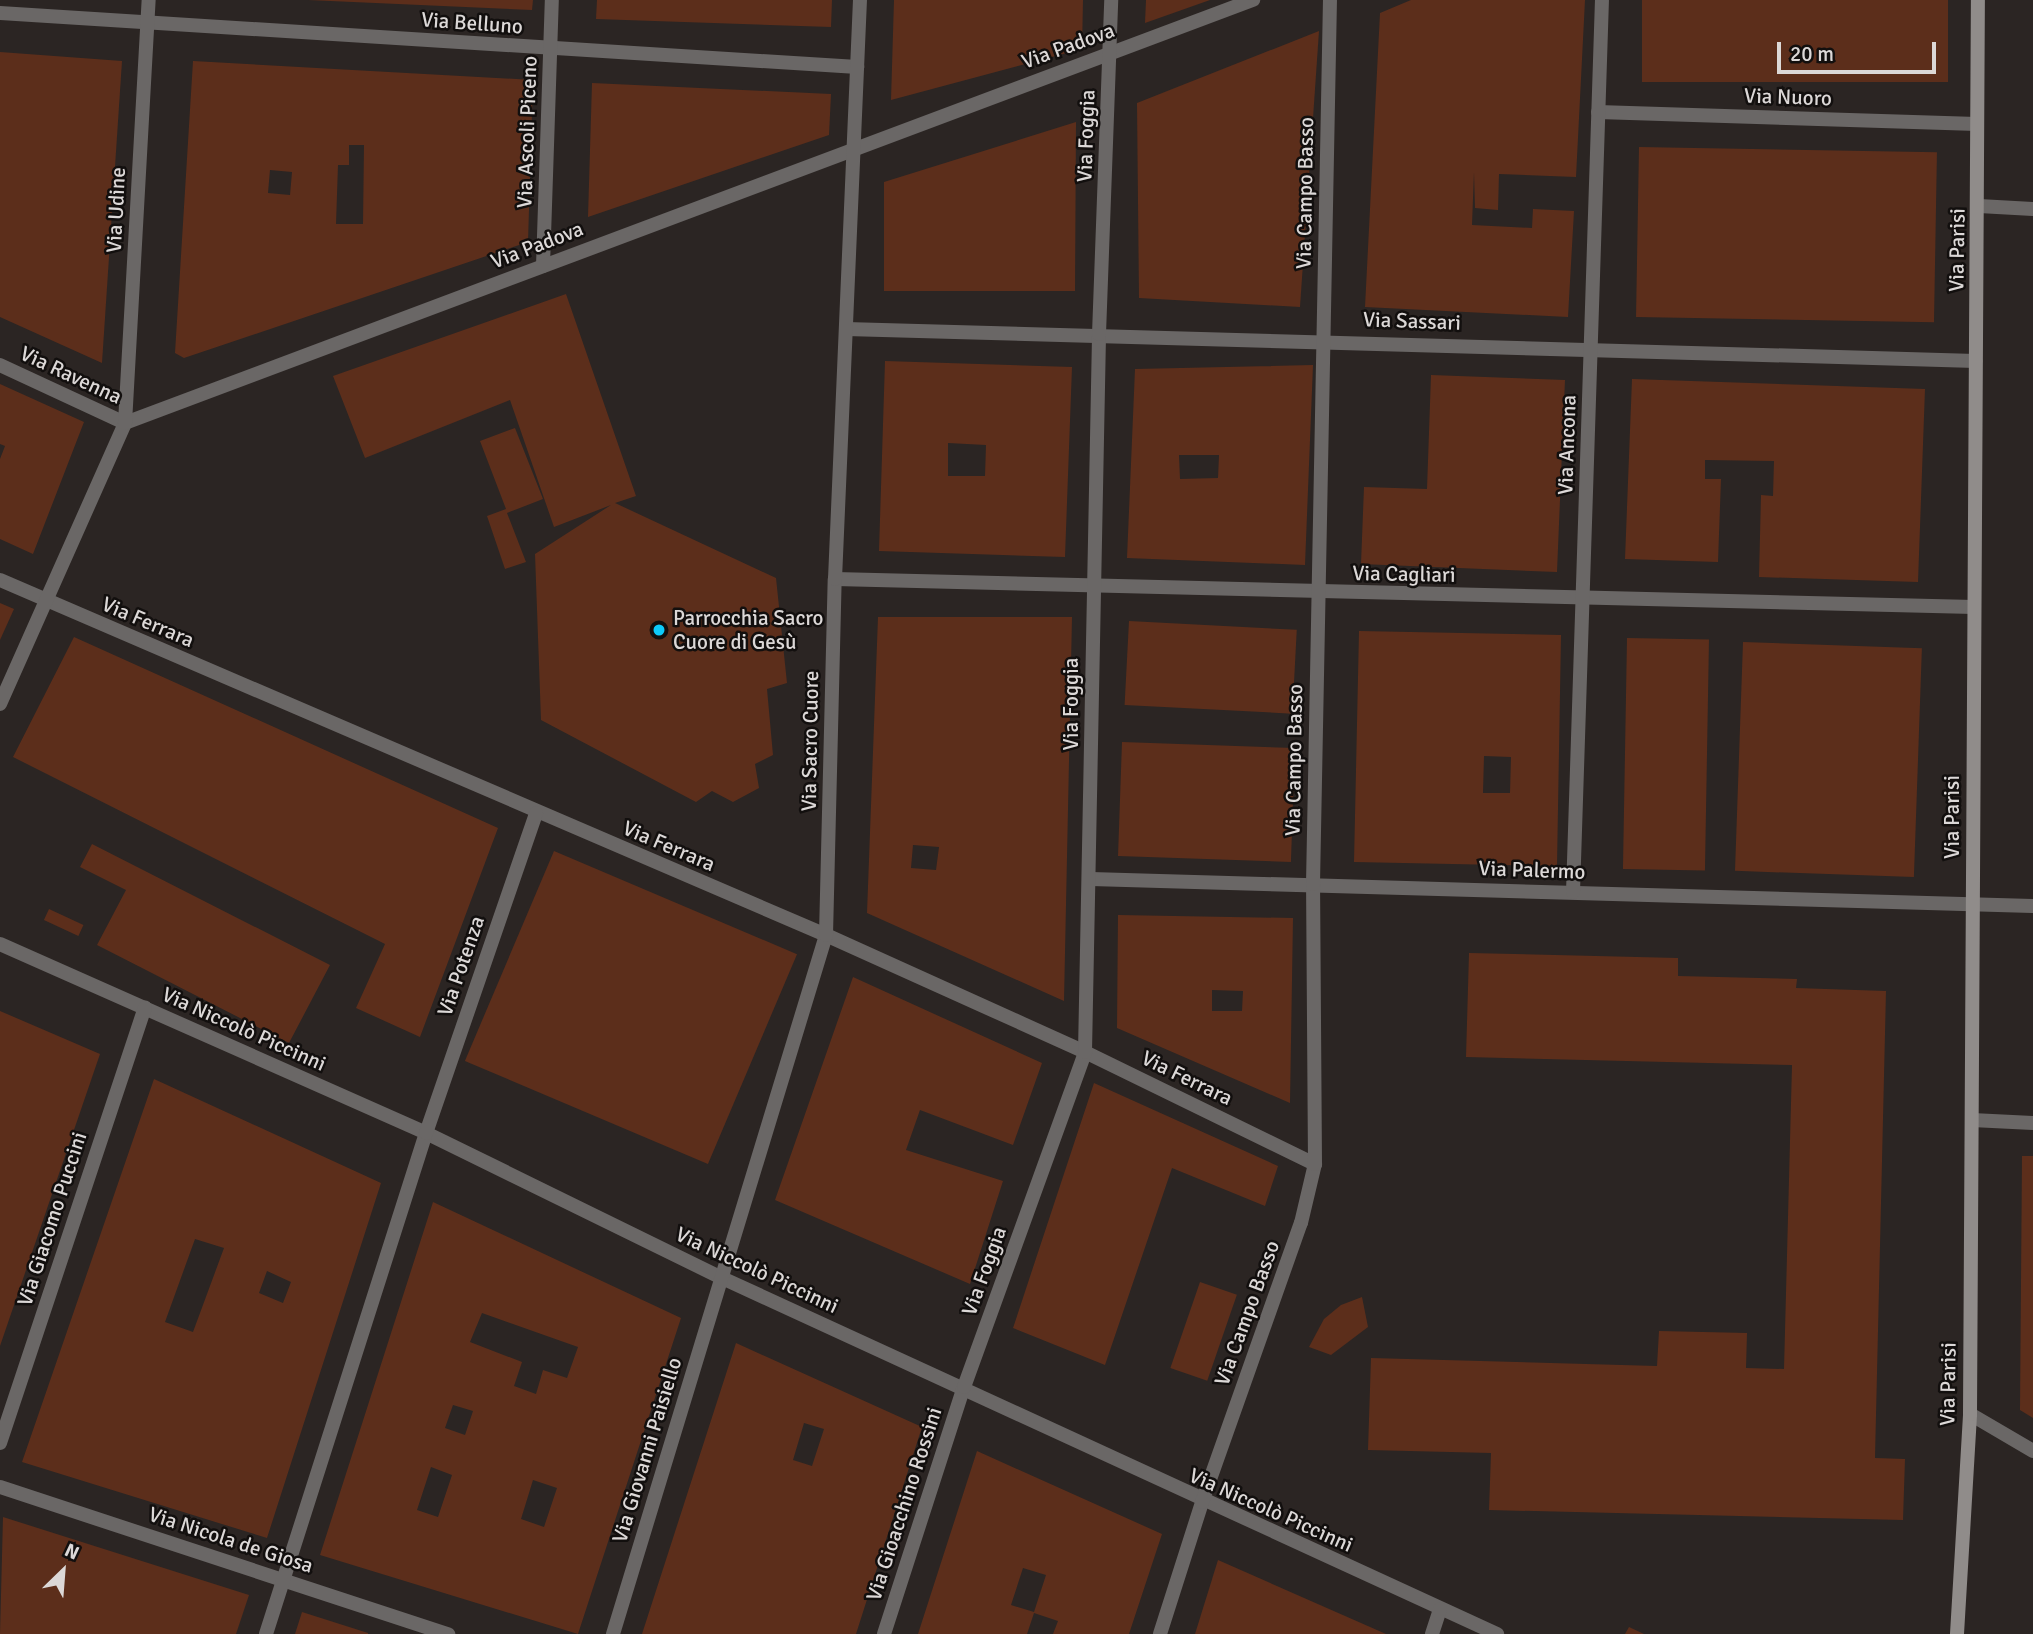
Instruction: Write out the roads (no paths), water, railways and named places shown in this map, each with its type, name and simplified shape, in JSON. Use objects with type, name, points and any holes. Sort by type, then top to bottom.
[{"type":"street","name":"Via Udine","points":[[125,423],[149,0]]},
{"type":"street","name":"Via Ascoli Piceno","points":[[543,265],[552,0]]},
{"type":"street","name":"Via Sacro Cuore","points":[[722,1278],[826,935],[835,579],[860,0]]},
{"type":"street","name":"Via Foggia","points":[[964,1387],[1085,1052],[1091,878],[1093,585],[1099,334],[1111,0]]},
{"type":"street","name":"Via Padova","points":[[125,423],[852,148],[1253,0]]},
{"type":"street","name":"Via Campo Basso","points":[[1160,1634],[1202,1502],[1301,1223],[1315,1164],[1313,884],[1330,0]]},
{"type":"street","name":"Via Ancona","points":[[1573,892],[1602,0]]},
{"type":"street","name":"Via Parisi","points":[[1956,1634],[1970,1414],[1979,206],[1978,0]]},
{"type":"street","name":"Via Belluno","points":[[0,13],[857,67]]},
{"type":"street","name":"Via Nuoro","points":[[1598,112],[1977,124]]},
{"type":"street","points":[[1979,206],[2033,209]]},
{"type":"street","name":"Via Sassari","points":[[846,329],[1323,339],[1976,361]]},
{"type":"street","name":"Via Ravenna","points":[[0,365],[125,423]]},
{"type":"street","points":[[0,704],[125,423]]},
{"type":"street","name":"Via Cagliari","points":[[835,579],[1319,594],[1974,607]]},
{"type":"street","name":"Via Ferrara","points":[[0,580],[536,813],[826,935],[1085,1052],[1315,1164]]},
{"type":"street","name":"Via Potenza","points":[[266,1634],[426,1133],[536,813]]},
{"type":"street","name":"Via Palermo","points":[[1091,878],[2033,906]]},
{"type":"street","name":"Via Niccolò Piccinni","points":[[0,944],[426,1133],[722,1278],[964,1387],[1202,1502],[1497,1634]]},
{"type":"street","name":"Via Giacomo Puccini","points":[[0,1443],[145,1008]]},
{"type":"street","points":[[1972,1120],[2033,1123]]},
{"type":"street","name":"Via Giovanni Paisiello","points":[[613,1634],[722,1278]]},
{"type":"street","name":"Via Gioacchino Rossini","points":[[884,1634],[964,1387]]},
{"type":"street","points":[[1970,1414],[2033,1451]]},
{"type":"street","name":"Via Nicola de Giosa","points":[[0,1487],[448,1634]]},
{"type":"street","points":[[1432,1634],[1440,1609]]},
{"type":"place","name":"Parrocchia Sacro Cuore di Gesù","points":[[659,630]]}]
